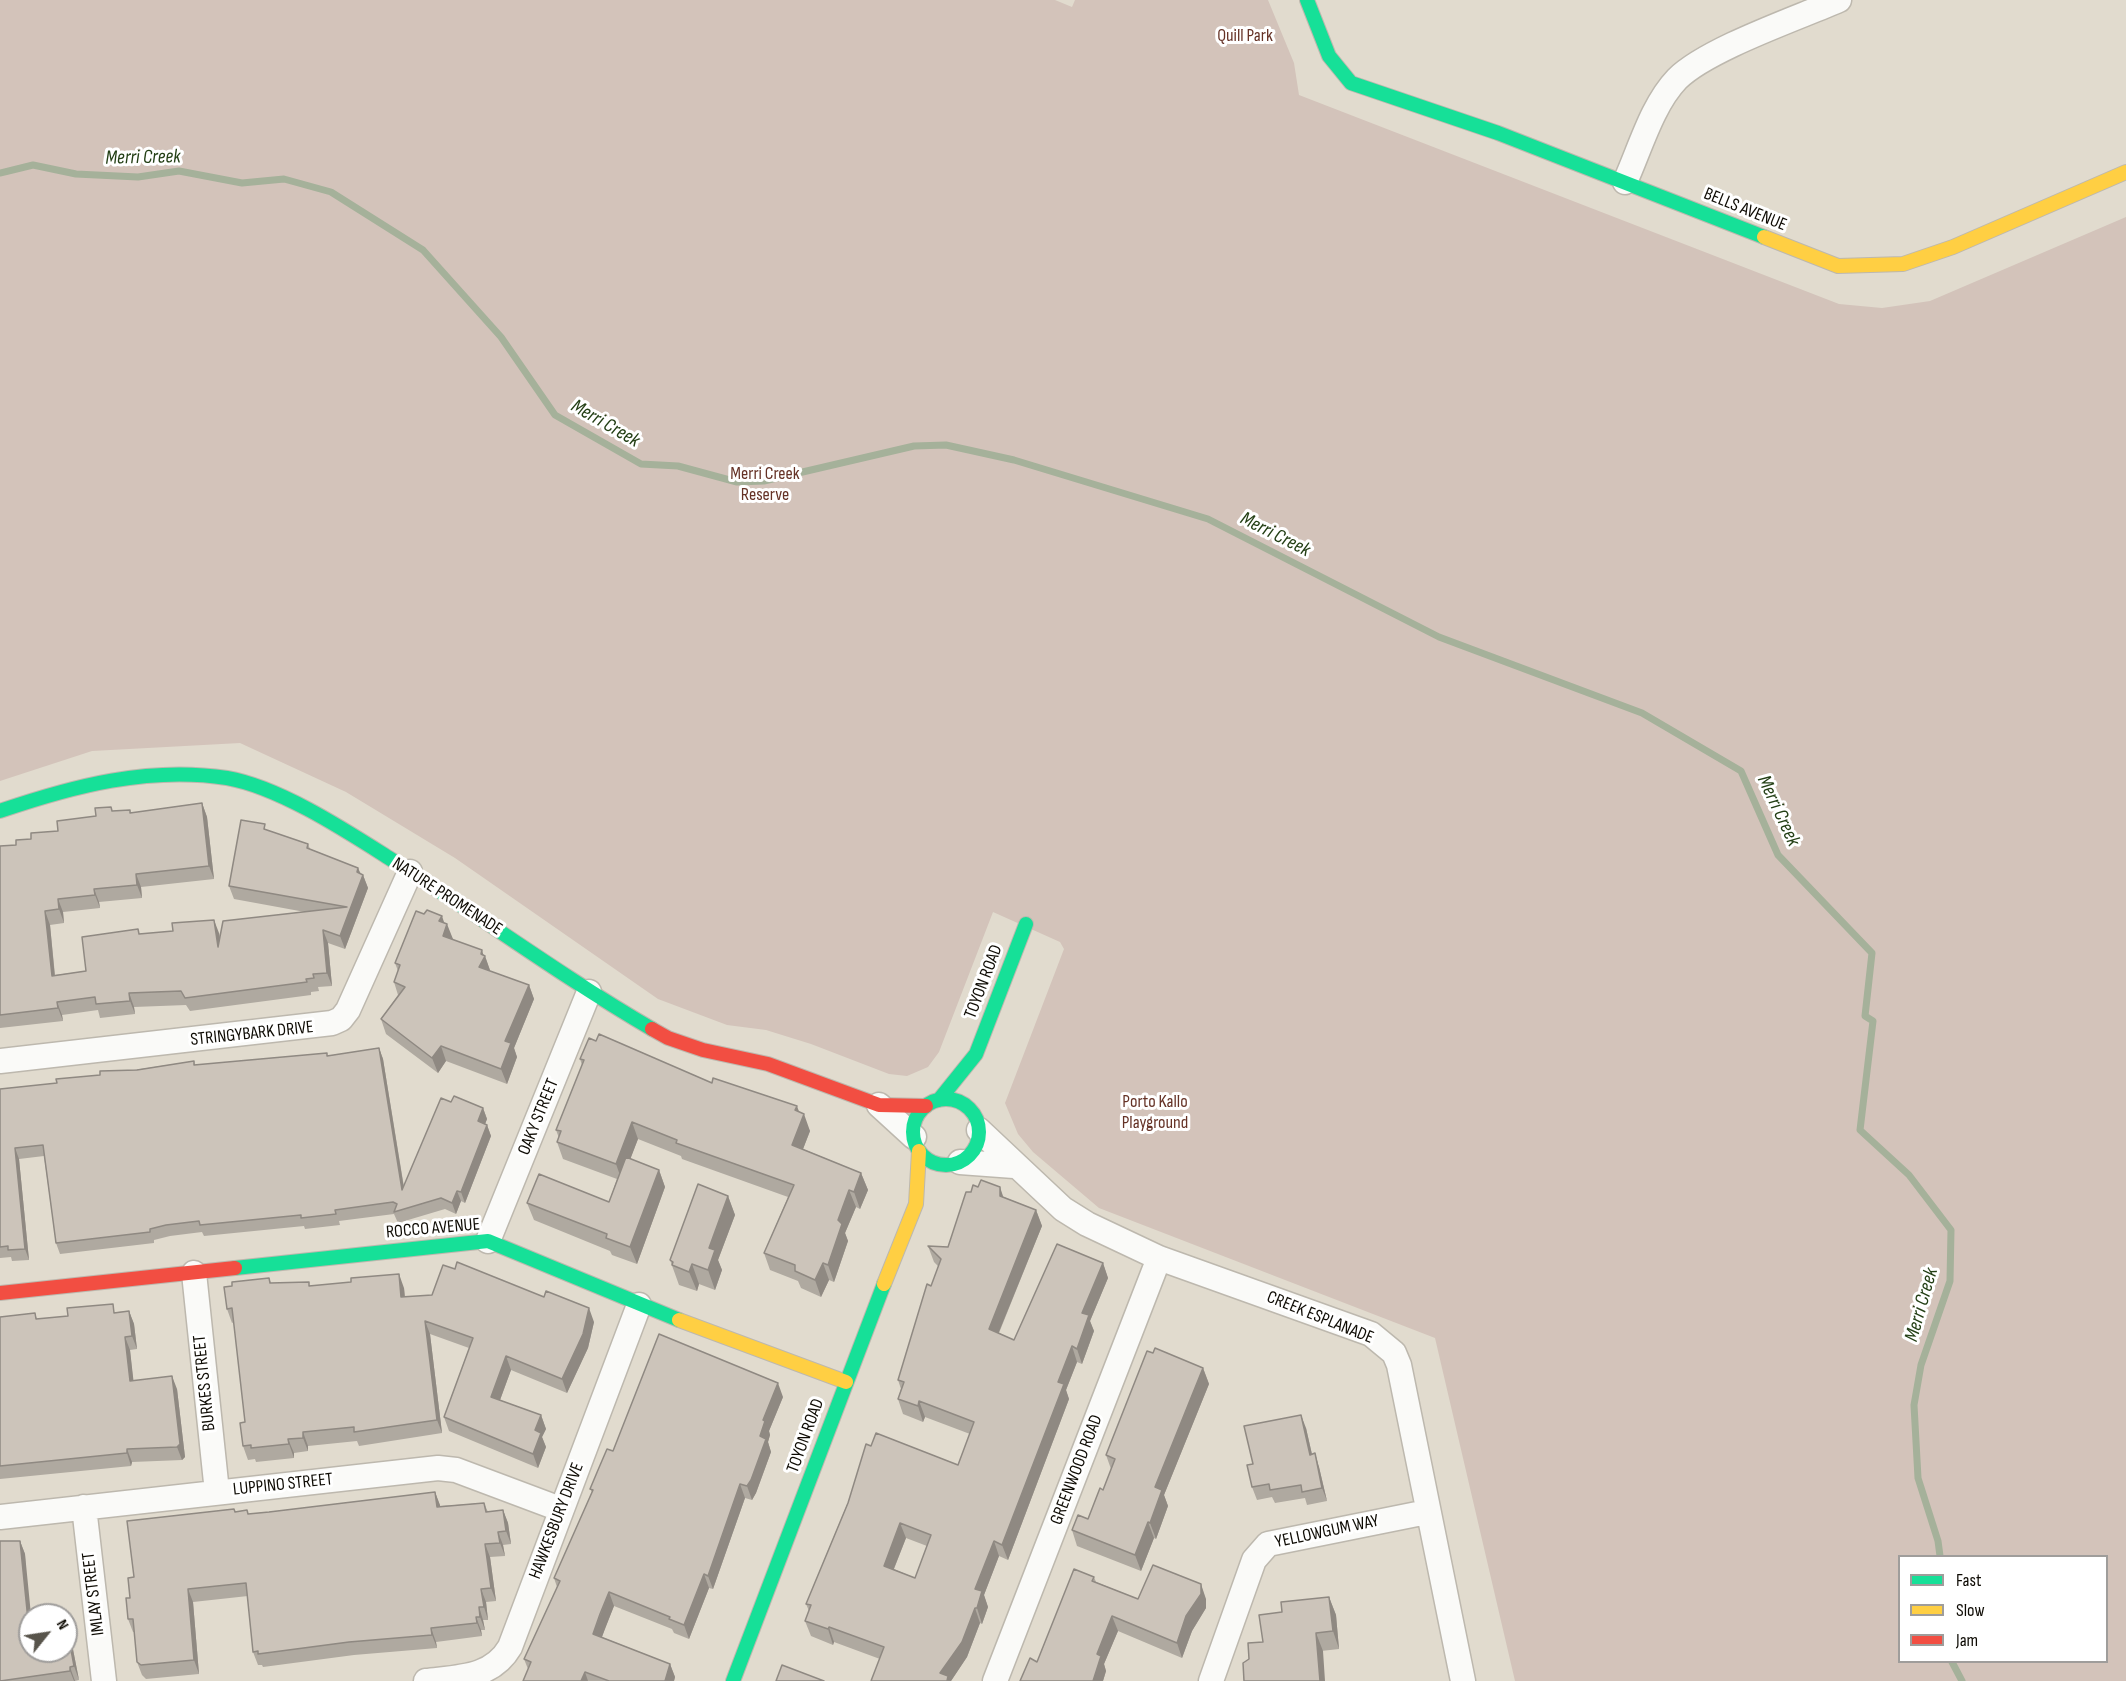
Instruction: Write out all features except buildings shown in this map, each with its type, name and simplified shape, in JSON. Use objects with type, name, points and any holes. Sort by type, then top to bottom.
[{"type":"street","name":"BELLS AVENUE","points":[[1307,0],[1329,56],[1351,83],[1498,133],[1838,266],[1903,264],[1953,247],[2126,172]]},
{"type":"street","points":[[1625,182],[1659,106],[1677,79],[1712,55],[1839,0]]},
{"type":"street","name":"NATURE PROMENADE","points":[[0,811],[49,794],[103,780],[163,775],[225,778],[248,783],[331,821],[589,992],[668,1038],[703,1050],[768,1064],[879,1105],[933,1103]]},
{"type":"street","name":"STRINGYBARK DRIVE","points":[[0,1061],[332,1023],[340,1019],[348,1010],[410,872]]},
{"type":"street","name":"TOYON ROAD","points":[[975,1074],[976,1054],[1026,924]]},
{"type":"street","name":"OAKY STREET","points":[[488,1241],[589,992]]},
{"type":"street","name":"TOYON ROAD","points":[[933,1103],[976,1054]]},
{"type":"street","points":[[957,1163],[974,1149],[976,1122],[974,1094]]},
{"type":"street","points":[[976,1122],[958,1102],[933,1103],[915,1120],[916,1144],[935,1163],[1014,1166]]},
{"type":"street","name":"NATURE PROMENADE","points":[[879,1105],[916,1144]]},
{"type":"street","name":"CREEK ESPLANADE","points":[[976,1122],[1014,1166],[1040,1186],[1062,1209],[1159,1258],[1342,1322],[1371,1334],[1386,1346],[1399,1365],[1463,1681]]},
{"type":"street","name":"TOYON ROAD","points":[[733,1681],[916,1204],[916,1144]]},
{"type":"street","name":"TOYON ROAD","points":[[916,1204],[957,1163]]},
{"type":"street","name":"ROCCO AVENUE","points":[[0,1293],[488,1241],[639,1305],[846,1382]]},
{"type":"street","name":"GREENWOOD ROAD","points":[[995,1681],[1159,1258]]},
{"type":"street","name":"BURKES STREET","points":[[194,1273],[217,1492]]},
{"type":"street","name":"HAWKESBURY DRIVE","points":[[426,1681],[482,1673],[503,1659],[510,1647],[560,1509],[639,1305]]},
{"type":"street","name":"LUPPINO STREET","points":[[0,1517],[438,1468],[456,1470],[560,1509]]},
{"type":"street","name":"IMLAY STREET","points":[[84,1507],[104,1681]]},
{"type":"street","name":"YELLOWGUM WAY","points":[[1211,1681],[1254,1560],[1268,1544],[1427,1512]]},
{"type":"green space","name":"Merri Creek Reserve","points":[[0,0],[1055,0],[1072,7],[1075,0],[1268,0],[1294,63],[1299,95],[1839,304],[1882,308],[1930,301],[2126,217],[2126,1681],[1515,1681],[1435,1338],[1099,1208],[1033,1152],[1018,1134],[1005,1103],[1064,949],[1060,942],[993,912],[939,1052],[928,1067],[907,1076],[889,1074],[811,1044],[766,1030],[727,1025],[658,999],[455,858],[346,792],[240,743],[92,751],[0,781]]},
{"type":"waterway","name":"Merri Creek","points":[[0,173],[33,165],[76,174],[138,177],[179,171],[242,183],[284,179],[331,192],[423,250],[501,337],[555,415],[641,464],[678,466],[737,482],[764,481],[914,446],[946,445],[1014,460],[1208,519],[1439,637],[1642,713],[1741,771],[1778,855],[1872,953],[1865,1016],[1873,1021],[1860,1130],[1909,1175],[1951,1230],[1950,1281],[1921,1365],[1914,1405],[1918,1478],[1938,1541],[1940,1555]]},
{"type":"waterway","name":"Merri Creek","points":[[1953,1663],[1962,1681]]},
{"type":"traffic: fast","points":[[1307,0],[1329,56],[1351,83],[1498,133],[1764,237]]},
{"type":"traffic: fast","points":[[0,811],[83,786],[140,777],[198,775],[227,778],[268,790],[352,835],[585,988],[652,1029]]},
{"type":"traffic: fast","points":[[939,1100],[976,1054],[1026,924]]},
{"type":"traffic: fast","points":[[946,1099],[958,1102],[969,1109],[976,1120],[979,1132],[976,1144],[969,1155],[958,1162],[946,1165],[934,1162],[923,1155],[916,1144],[913,1132],[916,1120],[923,1109],[934,1102],[946,1099]]},
{"type":"traffic: fast","points":[[235,1268],[488,1241],[679,1320]]},
{"type":"traffic: fast","points":[[733,1681],[884,1284]]},
{"type":"traffic: slow","points":[[1764,237],[1838,266],[1903,264],[1953,247],[2126,172]]},
{"type":"traffic: slow","points":[[884,1284],[916,1204],[919,1151]]},
{"type":"traffic: slow","points":[[679,1320],[846,1382]]},
{"type":"traffic: jam","points":[[652,1029],[668,1038],[703,1050],[768,1064],[879,1105],[926,1106]]},
{"type":"traffic: jam","points":[[0,1293],[235,1268]]},
{"type":"park label","name":"Quill Park","points":[[1245,36]]},
{"type":"park label","name":"Porto Kallo Playground","points":[[1155,1112]]}]
